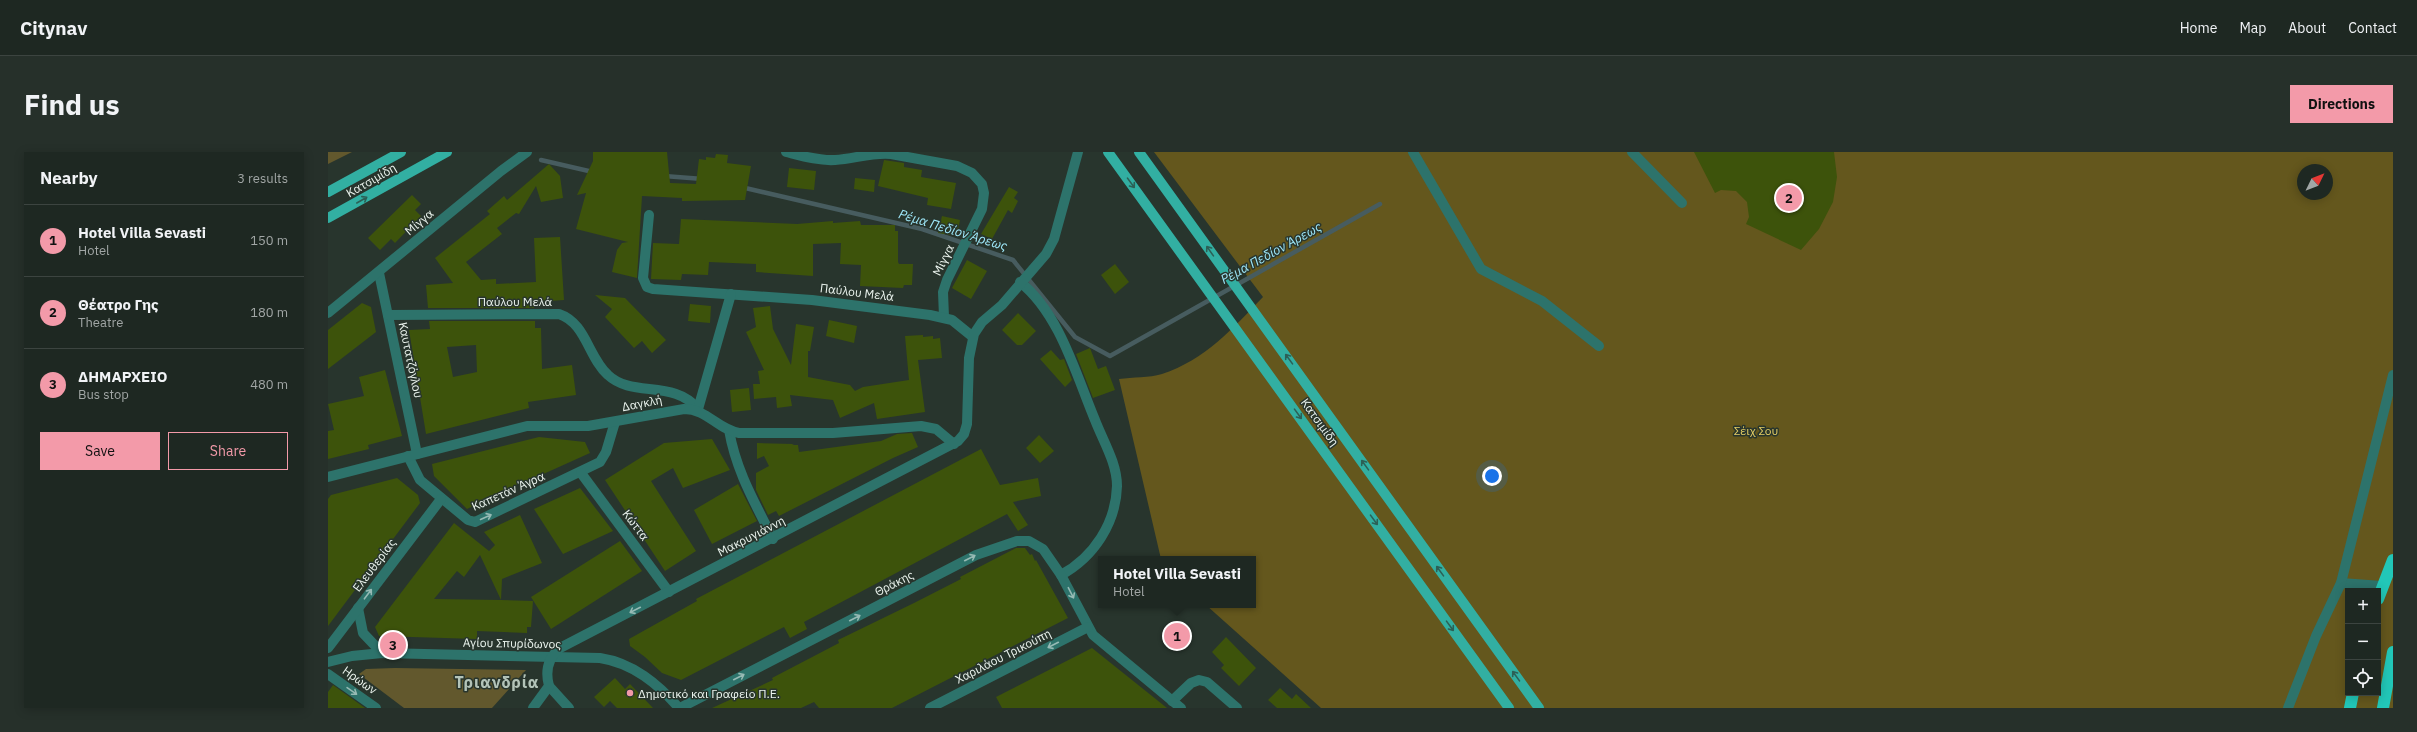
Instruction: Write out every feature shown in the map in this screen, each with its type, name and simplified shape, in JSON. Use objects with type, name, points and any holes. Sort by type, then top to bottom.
[{"type":"highway","points":[[2381,589],[2393,560]]},
{"type":"highway","points":[[2383,708],[2393,652]]},
{"type":"highway","points":[[2350,708],[2352,696]]},
{"type":"main road","name":"Κατσιμίδη","points":[[328,192],[401,152]]},
{"type":"main road","name":"Κατσιμίδη","points":[[328,218],[447,152]]},
{"type":"main road","name":"Κατσιμίδη","points":[[1108,152],[1227,314],[1509,708]]},
{"type":"main road","name":"Κατσιμίδη","points":[[1139,152],[1539,708]]},
{"type":"street","name":"Μίγγα","points":[[328,313],[379,273],[501,171],[527,152]]},
{"type":"street","name":"Μίγγα","points":[[786,152],[820,160],[835,160],[884,153],[963,168],[975,175],[984,190],[983,205],[944,286],[944,317]]},
{"type":"street","points":[[732,294],[698,410],[729,430],[752,434],[833,433],[921,426],[936,429],[958,441],[967,424],[968,372],[973,337],[980,325],[1002,305],[1046,254],[1054,239],[1078,152]]},
{"type":"street","points":[[1413,152],[1481,269],[1542,301],[1600,346]]},
{"type":"street","points":[[1632,152],[1682,203]]},
{"type":"street","name":"Παύλου Μελά","points":[[649,214],[643,278],[647,287],[653,289],[812,300],[944,317],[958,324],[973,337]]},
{"type":"street","name":"Καυτατζόγλου","points":[[379,273],[413,455]]},
{"type":"street","points":[[1025,277],[1067,351],[1112,461],[1117,482],[1114,506],[1105,531],[1088,555],[1061,575]]},
{"type":"street","name":"Παύλου Μελά","points":[[388,315],[559,314],[568,318],[576,325],[598,362],[615,380],[627,385],[674,393],[689,400],[698,410]]},
{"type":"street","points":[[2288,708],[2316,636],[2341,583],[2393,375]]},
{"type":"street","name":"Δαγκλή","points":[[328,477],[528,426],[543,424],[581,427],[674,410],[698,410]]},
{"type":"street","name":"Καπετάν Άγρα","points":[[413,455],[416,475],[441,499],[468,520],[475,522],[581,473],[600,462],[615,422]]},
{"type":"street","points":[[729,430],[735,459],[742,479],[773,539]]},
{"type":"street","name":"Μακρυγιάννη","points":[[552,656],[566,645],[773,539],[958,441]]},
{"type":"street","name":"Κώττα","points":[[581,473],[669,592]]},
{"type":"street","name":"Ελευθερίας","points":[[328,648],[441,499]]},
{"type":"street","name":"Θράκης","points":[[679,708],[995,547],[1017,541],[1029,542],[1043,549],[1061,575],[1088,627],[1098,640],[1181,708]]},
{"type":"street","points":[[2341,583],[2382,586]]},
{"type":"street","points":[[358,608],[363,633],[382,653]]},
{"type":"street","name":"Χαριλάου Τρικούπη","points":[[930,708],[1088,627]]},
{"type":"street","name":"Αγίου Σπυρίδωνος","points":[[328,662],[352,656],[382,653],[600,658],[625,664],[639,672],[660,688],[679,708]]},
{"type":"street","points":[[552,656],[547,674],[549,686],[568,708]]},
{"type":"street","name":"Ηρώων","points":[[328,674],[376,708]]},
{"type":"street","points":[[1172,700],[1191,683],[1199,680],[1207,682],[1237,708]]},
{"type":"street","points":[[532,708],[549,686]]},
{"type":"shaded area","points":[[328,152],[352,152],[328,164]]},
{"type":"shaded area","points":[[366,669],[526,670],[492,708],[404,708],[359,674]]},
{"type":"green space","name":"Σέιχ Σου","points":[[1154,152],[2393,152],[2393,708],[1321,708],[1209,608],[1256,608],[1256,556],[1160,556],[1119,379],[1157,375],[1177,368],[1205,352],[1229,331],[1263,297]]},
{"type":"building","points":[[593,152],[667,152],[670,183],[696,184],[699,159],[706,160],[706,157],[715,158],[716,154],[728,155],[727,163],[751,166],[745,200],[682,201],[682,198],[642,196],[637,278],[612,272],[617,250],[622,243],[628,242],[576,229],[586,193],[577,195],[593,161]]},
{"type":"building","points":[[1694,152],[1834,152],[1837,177],[1833,202],[1819,229],[1801,250],[1746,224],[1749,217],[1747,202],[1736,191],[1721,190],[1715,193]]},
{"type":"building","points":[[884,160],[904,163],[904,167],[922,170],[921,177],[956,183],[951,209],[927,205],[928,198],[878,186]]},
{"type":"building","points":[[549,164],[560,176],[563,198],[541,202],[536,186],[519,214],[516,213],[497,228],[502,234],[466,262],[481,280],[496,279],[496,284],[536,282],[534,238],[560,237],[564,300],[534,302],[534,308],[428,308],[426,285],[453,283],[435,258],[490,214],[487,211],[504,196],[507,200]]},
{"type":"building","points":[[789,168],[816,171],[814,190],[787,187]]},
{"type":"building","points":[[855,178],[875,180],[874,192],[854,189]]},
{"type":"building","points":[[1009,187],[1018,192],[1014,198],[1018,201],[1012,213],[1008,210],[992,239],[981,234]]},
{"type":"building","points":[[412,195],[421,204],[415,210],[421,216],[395,243],[391,239],[380,250],[368,238]]},
{"type":"building","points":[[942,216],[960,220],[957,236],[938,233]]},
{"type":"building","points":[[681,219],[797,224],[833,221],[833,223],[860,221],[861,225],[895,225],[895,231],[898,231],[898,262],[899,264],[913,264],[912,285],[904,285],[903,288],[860,286],[861,265],[840,264],[841,243],[813,244],[813,276],[756,272],[756,264],[709,262],[708,275],[682,274],[681,280],[651,279],[653,243],[679,244]]},
{"type":"building","points":[[967,260],[987,271],[971,299],[952,288]]},
{"type":"building","points":[[1115,264],[1129,282],[1115,294],[1101,275]]},
{"type":"building","points":[[595,295],[625,298],[666,340],[652,353],[642,341],[634,348],[605,317],[612,309]]},
{"type":"building","points":[[362,303],[371,307],[376,332],[328,369],[328,330]]},
{"type":"building","points":[[690,304],[711,306],[710,323],[688,321]]},
{"type":"building","points":[[770,306],[773,329],[791,365],[796,324],[814,327],[810,351],[808,351],[808,377],[850,385],[855,391],[863,387],[909,380],[905,336],[923,335],[923,337],[933,336],[933,339],[940,338],[942,358],[918,360],[925,412],[877,419],[874,403],[840,418],[833,400],[790,395],[792,406],[777,408],[776,397],[754,399],[753,384],[760,384],[758,371],[764,370],[746,332],[756,327],[753,308]]},
{"type":"building","points":[[1018,313],[1036,331],[1022,345],[1017,345],[1002,330]]},
{"type":"building","points":[[829,320],[857,326],[854,343],[826,336]]},
{"type":"building","points":[[429,321],[535,321],[535,328],[541,328],[542,369],[572,365],[576,395],[528,402],[529,408],[426,434],[409,330],[430,329]],"holes":[[[476,345],[477,372],[453,377],[447,347]]]},
{"type":"building","points":[[1090,348],[1098,369],[1106,366],[1115,390],[1093,398],[1076,354]]},
{"type":"building","points":[[1051,350],[1060,360],[1064,359],[1072,380],[1065,387],[1040,359]]},
{"type":"building","points":[[385,370],[402,436],[368,445],[369,449],[328,459],[328,431],[334,430],[328,404],[364,396],[359,377]]},
{"type":"building","points":[[749,388],[751,410],[732,412],[730,390]]},
{"type":"building","points":[[912,433],[918,447],[893,458],[779,516],[776,511],[768,515],[756,490],[756,473],[769,466],[764,456],[757,459],[757,443],[794,444],[792,445],[798,445],[799,452],[881,441],[897,434]]},
{"type":"building","points":[[1039,435],[1054,451],[1040,463],[1026,448]]},
{"type":"building","points":[[539,437],[585,442],[590,453],[519,485],[518,484],[467,509],[434,476],[432,464]]},
{"type":"building","points":[[712,439],[730,470],[683,488],[673,468],[651,481],[696,551],[665,571],[605,480],[664,443]]},
{"type":"building","points":[[981,449],[1000,485],[1038,478],[1041,496],[1013,502],[1028,525],[1018,531],[1007,514],[804,622],[807,629],[790,638],[784,627],[681,680],[662,673],[645,657],[630,646],[629,639],[697,601],[696,599]]},
{"type":"building","points":[[397,478],[418,495],[420,503],[328,626],[328,499],[331,495]]},
{"type":"building","points":[[738,484],[757,521],[712,544],[694,510]]},
{"type":"building","points":[[580,488],[613,531],[563,554],[534,509]]},
{"type":"building","points":[[520,515],[542,563],[502,579],[501,600],[533,601],[531,627],[527,627],[527,633],[477,631],[477,639],[379,636],[375,627],[454,523],[489,551],[495,545],[484,532]],"holes":[[[480,555],[501,600],[434,599],[457,571],[464,577]]]},
{"type":"building","points":[[620,541],[642,571],[551,629],[531,597]]},
{"type":"building","points":[[1016,548],[1025,548],[1030,555],[1032,554],[1068,618],[892,708],[819,708],[814,702],[801,708],[712,708],[773,680],[772,678],[839,643],[838,640],[961,579],[960,577]]},
{"type":"building","points":[[1226,637],[1256,668],[1239,686],[1221,668],[1224,665],[1212,652]]},
{"type":"building","points":[[1092,648],[1167,708],[1002,708],[996,697]]},
{"type":"building","points":[[615,678],[625,689],[630,684],[653,708],[617,708],[610,701],[604,707],[594,697]]},
{"type":"building","points":[[333,685],[365,708],[328,708],[328,692]]},
{"type":"building","points":[[1280,688],[1292,699],[1296,694],[1311,708],[1277,708],[1268,700]]},
{"type":"waterway","name":"Ρέμα Πεδίον Άρεως","points":[[541,160],[593,172]]},
{"type":"waterway","name":"Ρέμα Πεδίον Άρεως","points":[[664,176],[703,179]]},
{"type":"waterway","name":"Ρέμα Πεδίον Άρεως","points":[[741,187],[922,229],[1013,260],[1075,337],[1110,356],[1380,204]]},
{"type":"place","name":"Θέατρο Γης","points":[[1789,198]]},
{"type":"place","name":"Hotel Villa Sevasti","points":[[1177,636]]},
{"type":"place","name":"ΔΗΜΑΡΧΕΙΟ","points":[[393,645]]},
{"type":"place","name":"Δημοτικό και Γραφείο Π.Ε.","points":[[630,693]]},
{"type":"district","name":"Τριανδρία","points":[[497,682]]}]
